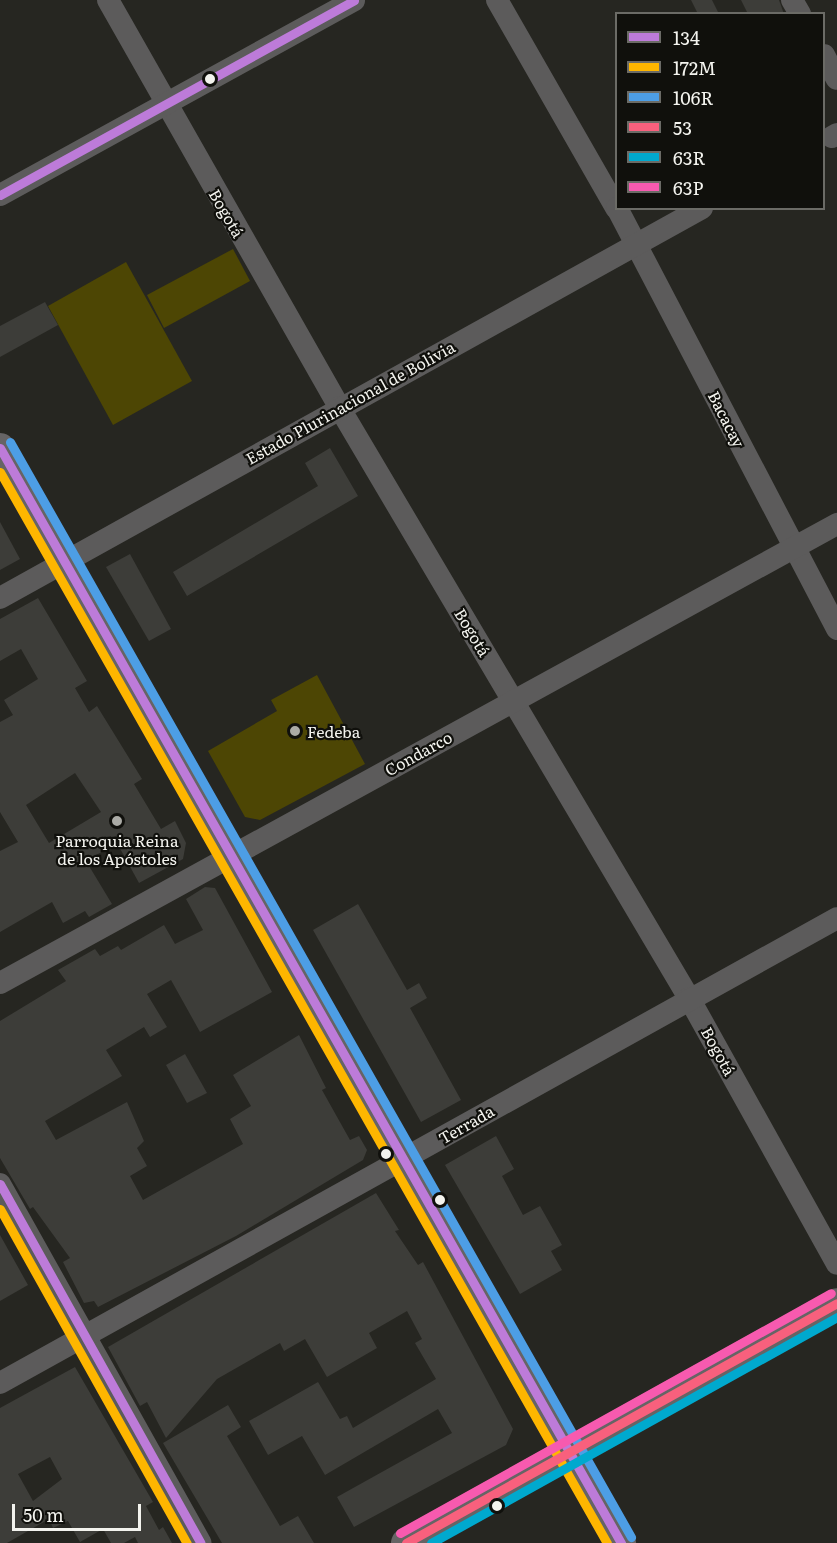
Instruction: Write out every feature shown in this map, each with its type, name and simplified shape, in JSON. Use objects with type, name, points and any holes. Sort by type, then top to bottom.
[{"type":"main road","points":[[0,448],[621,1543]]},
{"type":"main road","points":[[406,1543],[837,1303]]},
{"type":"street","name":"Bogotá","points":[[108,0],[165,106],[339,407],[689,998],[837,1264]]},
{"type":"street","points":[[0,195],[354,0]]},
{"type":"street","name":"Bacacay","points":[[497,0],[615,205]]},
{"type":"street","points":[[825,57],[837,79]]},
{"type":"street","name":"Bacacay","points":[[618,210],[837,629]]},
{"type":"street","name":"Estado Plurinacional de Bolivia","points":[[0,598],[339,407],[699,210]]},
{"type":"street","name":"Condarco","points":[[0,983],[837,524]]},
{"type":"street","name":"Terrada","points":[[0,1383],[403,1160],[689,998],[837,918]]},
{"type":"street","points":[[0,1184],[201,1543]]},
{"type":"shaded area","points":[[233,249],[250,281],[164,328],[147,295]]},
{"type":"shaded area","points":[[126,262],[192,381],[113,425],[48,306]]},
{"type":"shaded area","name":"Fedeba","points":[[317,675],[365,764],[260,820],[245,817],[208,751],[277,711],[271,700]]},
{"type":"building","points":[[691,0],[712,0],[718,12],[697,12]]},
{"type":"building","points":[[741,0],[779,0],[783,12],[747,12]]},
{"type":"building","points":[[45,302],[58,325],[0,357],[0,326]]},
{"type":"building","points":[[330,448],[358,496],[187,596],[173,572],[318,486],[305,463]]},
{"type":"building","points":[[0,522],[20,559],[0,570]]},
{"type":"building","points":[[130,554],[171,629],[149,641],[106,567]]},
{"type":"building","points":[[38,598],[87,681],[75,688],[89,712],[97,706],[142,779],[134,784],[161,829],[175,821],[186,843],[183,859],[139,883],[117,843],[86,861],[112,904],[89,917],[85,911],[63,923],[52,902],[0,932],[0,851],[18,842],[0,812],[0,722],[13,715],[4,700],[38,679],[21,649],[0,661],[0,619]],"holes":[[[75,773],[101,812],[49,843],[26,805]]]},
{"type":"building","points":[[205,887],[215,888],[272,992],[200,1032],[171,980],[147,994],[167,1027],[150,1037],[144,1027],[106,1050],[122,1076],[45,1121],[56,1140],[127,1102],[144,1141],[137,1148],[147,1166],[130,1176],[143,1200],[243,1144],[230,1119],[251,1106],[233,1075],[299,1035],[326,1088],[322,1090],[350,1140],[359,1136],[367,1150],[363,1160],[236,1236],[98,1307],[94,1301],[84,1303],[63,1262],[70,1258],[33,1207],[30,1209],[0,1158],[0,1021],[66,981],[58,970],[95,949],[100,956],[118,946],[121,950],[164,925],[175,944],[203,930],[186,899]]},
{"type":"building","points":[[358,904],[407,990],[419,983],[427,998],[410,1008],[461,1100],[421,1122],[313,930]]},
{"type":"building","points":[[185,1054],[207,1093],[187,1103],[166,1065]]},
{"type":"building","points":[[496,1136],[514,1169],[502,1176],[523,1215],[540,1206],[562,1245],[551,1251],[562,1270],[520,1294],[445,1165]]},
{"type":"building","points":[[376,1193],[399,1230],[395,1231],[418,1265],[423,1262],[513,1429],[506,1445],[354,1527],[337,1497],[452,1433],[438,1409],[325,1475],[302,1436],[268,1455],[249,1421],[318,1382],[340,1419],[347,1416],[353,1428],[436,1379],[415,1343],[422,1339],[407,1311],[369,1333],[377,1348],[327,1377],[305,1339],[284,1351],[280,1343],[217,1379],[166,1438],[147,1402],[140,1406],[108,1347]]},
{"type":"building","points":[[0,1235],[28,1285],[0,1301]]},
{"type":"building","points":[[75,1367],[153,1502],[146,1506],[159,1530],[163,1527],[172,1543],[138,1543],[135,1537],[124,1543],[111,1543],[103,1529],[80,1542],[68,1521],[53,1528],[49,1519],[7,1543],[0,1543],[0,1408]],"holes":[[[50,1457],[62,1479],[33,1501],[18,1474]]]},
{"type":"building","points":[[228,1405],[241,1427],[227,1436],[280,1526],[298,1516],[314,1543],[222,1543],[163,1443]]},
{"type":"transit line","name":"134","points":[[0,195],[354,0]]},
{"type":"transit line","name":"106R","points":[[10,442],[631,1537]]},
{"type":"transit line","name":"134","points":[[0,448],[621,1543]]},
{"type":"transit line","name":"172M","points":[[0,472],[607,1543]]},
{"type":"transit line","name":"134","points":[[0,1184],[201,1543]]},
{"type":"transit line","name":"172M","points":[[0,1209],[187,1543]]},
{"type":"transit line","name":"63P","points":[[400,1533],[831,1293]]},
{"type":"transit line","name":"53","points":[[406,1543],[837,1303]]},
{"type":"transit line","name":"63R","points":[[431,1543],[837,1317]]},
{"type":"place","name":"Fedeba","points":[[295,731]]},
{"type":"place","name":"Parroquia Reina de los Apóstoles","points":[[117,821]]}]
